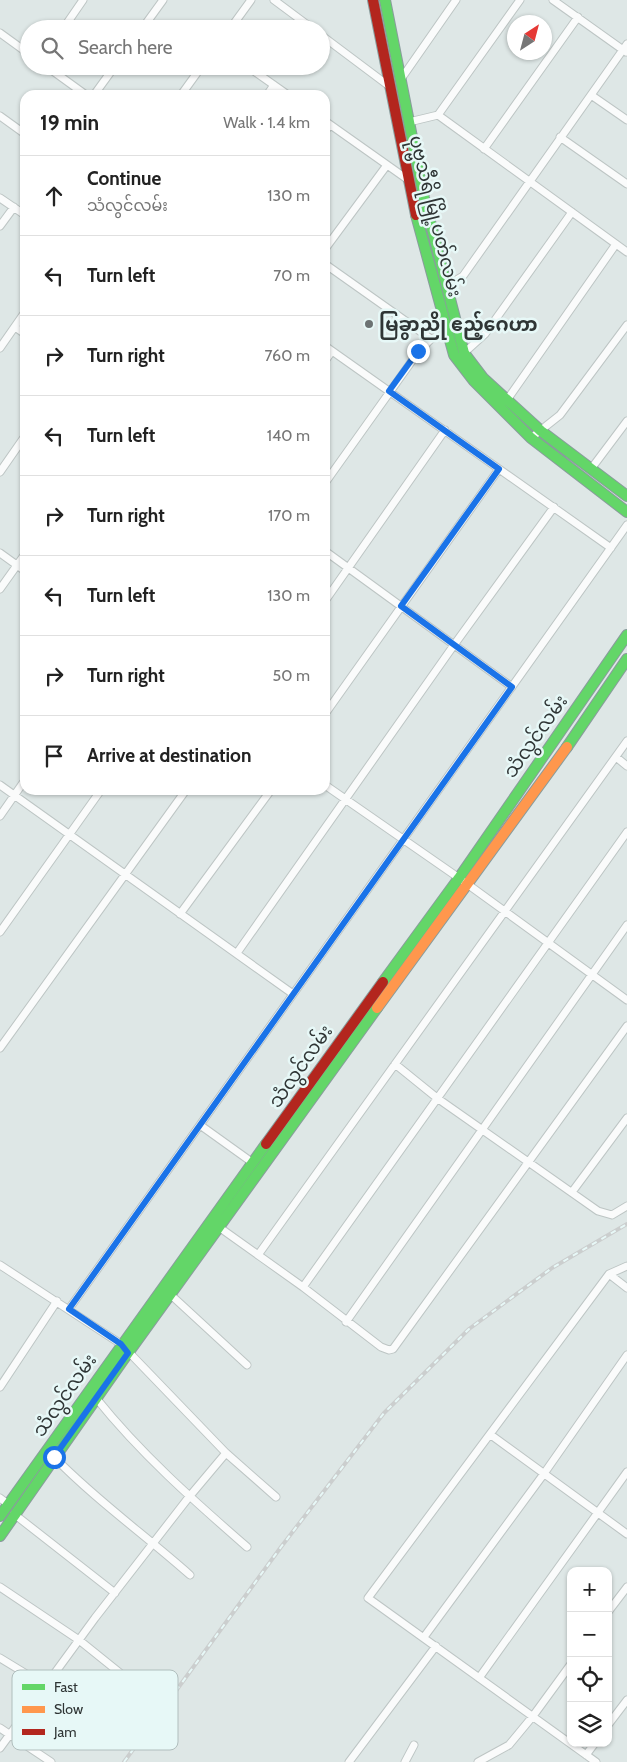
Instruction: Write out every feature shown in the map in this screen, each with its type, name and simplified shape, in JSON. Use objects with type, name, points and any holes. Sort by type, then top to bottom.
[{"type":"main road","name":"ပုဗ္ဗသီရိ မြို့ပတ်လမ်း","points":[[373,0],[410,196],[454,356],[474,381],[531,438],[627,512]]},
{"type":"main road","name":"ပုဗ္ဗသီရိ မြို့ပတ်လမ်း","points":[[385,0],[423,192],[464,353],[483,378],[541,431],[627,496]]},
{"type":"main road","points":[[410,196],[423,192]]},
{"type":"main road","name":"သံလွင်လမ်း","points":[[0,1516],[4,1501],[121,1344],[459,878],[627,635]]},
{"type":"main road","name":"သံလွင်လမ်း","points":[[0,1536],[128,1353],[468,886],[627,660]]},
{"type":"street","points":[[69,20],[83,0]]},
{"type":"street","points":[[149,20],[163,0]]},
{"type":"street","points":[[237,20],[251,0]]},
{"type":"street","points":[[274,0],[301,20]]},
{"type":"street","points":[[401,79],[456,0]]},
{"type":"street","points":[[409,122],[438,116],[520,0]]},
{"type":"street","points":[[445,282],[453,282],[463,276],[560,137],[626,49],[553,0]]},
{"type":"street","points":[[484,148],[578,17]]},
{"type":"street","points":[[0,33],[20,47]]},
{"type":"street","points":[[330,42],[390,86]]},
{"type":"street","points":[[58,75],[79,90]]},
{"type":"street","points":[[98,90],[108,75]]},
{"type":"street","points":[[185,90],[195,75]]},
{"type":"street","points":[[260,75],[281,90]]},
{"type":"street","points":[[270,90],[274,85]]},
{"type":"street","points":[[591,95],[627,120]]},
{"type":"street","points":[[0,116],[20,130]]},
{"type":"street","points":[[438,116],[627,252]]},
{"type":"street","points":[[330,128],[407,179]]},
{"type":"street","points":[[560,137],[627,184]]},
{"type":"street","points":[[330,242],[387,165]]},
{"type":"street","points":[[0,198],[20,211]]},
{"type":"street","points":[[0,226],[14,207]]},
{"type":"street","points":[[464,353],[485,334],[572,212]]},
{"type":"street","points":[[507,400],[616,244]]},
{"type":"street","points":[[330,268],[432,339]]},
{"type":"street","points":[[0,348],[20,320]]},
{"type":"street","points":[[531,438],[560,414],[627,325]]},
{"type":"street","points":[[15,327],[20,330]]},
{"type":"street","points":[[330,476],[418,351],[432,339],[447,333]]},
{"type":"street","points":[[330,354],[332,351],[611,548]]},
{"type":"street","points":[[591,469],[627,421]]},
{"type":"street","points":[[330,594],[445,430]]},
{"type":"street","points":[[0,472],[20,443]]},
{"type":"street","points":[[330,707],[499,469]]},
{"type":"street","points":[[236,953],[454,645],[554,508]]},
{"type":"street","points":[[69,1309],[627,525]]},
{"type":"street","points":[[0,553],[20,568]]},
{"type":"street","points":[[330,555],[512,687]]},
{"type":"street","points":[[0,589],[20,562]]},
{"type":"street","points":[[258,1255],[627,741]]},
{"type":"street","points":[[616,757],[627,766]]},
{"type":"street","points":[[0,785],[293,994]]},
{"type":"street","points":[[0,816],[20,787]]},
{"type":"street","points":[[330,789],[459,878],[627,1000]]},
{"type":"street","points":[[0,932],[97,795]]},
{"type":"street","points":[[0,1048],[182,795]]},
{"type":"street","points":[[180,914],[267,795]]},
{"type":"street","points":[[303,1287],[627,832]]},
{"type":"street","points":[[346,1322],[627,925]]},
{"type":"street","points":[[210,1221],[303,1287],[346,1322],[381,1347],[389,1350],[393,1349],[627,1026]]},
{"type":"street","points":[[395,1064],[437,1098],[606,1215],[612,1216],[627,1206]]},
{"type":"street","points":[[572,1192],[627,1118]]},
{"type":"street","points":[[200,1125],[253,1163]]},
{"type":"street","points":[[0,1265],[121,1344],[226,1453],[276,1497]]},
{"type":"street","points":[[596,1762],[368,1598],[609,1274],[627,1266]]},
{"type":"street","points":[[609,1274],[627,1288]]},
{"type":"street","points":[[171,1295],[247,1365]]},
{"type":"street","points":[[0,1387],[57,1301]]},
{"type":"street","points":[[424,1637],[543,1475],[627,1355]]},
{"type":"street","points":[[96,1398],[119,1426],[189,1497],[247,1547]]},
{"type":"street","points":[[490,1435],[627,1534]]},
{"type":"street","points":[[57,1670],[189,1497],[226,1453]]},
{"type":"street","points":[[54,1457],[113,1512],[154,1543],[190,1575]]},
{"type":"street","points":[[478,1678],[627,1472]]},
{"type":"street","points":[[14,1514],[115,1593]]},
{"type":"street","points":[[0,1586],[79,1640],[116,1670]]},
{"type":"street","points":[[612,1607],[627,1587]]},
{"type":"street","points":[[349,1762],[436,1646]]},
{"type":"street","points":[[0,1658],[20,1670]]},
{"type":"street","points":[[478,1762],[509,1745],[567,1669]]},
{"type":"street","points":[[612,1720],[627,1700]]},
{"type":"street","points":[[0,1728],[10,1734]]},
{"type":"street","points":[[0,1748],[12,1731]]},
{"type":"street","points":[[405,1762],[414,1745]]},
{"type":"street","points":[[586,1755],[592,1747]]},
{"type":"street","points":[[34,1750],[52,1762]]},
{"type":"railway","points":[[178,1688],[281,1547],[384,1413],[469,1329],[552,1268],[627,1224]]},
{"type":"railway","points":[[124,1762],[133,1750]]},
{"type":"traffic: fast","points":[[385,0],[424,198],[464,353],[483,378],[541,431],[627,496]]},
{"type":"traffic: fast","points":[[416,215],[454,355],[474,381],[531,438],[627,512]]},
{"type":"traffic: fast","points":[[383,982],[459,878],[627,635]]},
{"type":"traffic: fast","points":[[567,747],[627,659]]},
{"type":"traffic: fast","points":[[0,1536],[128,1353],[377,1008]]},
{"type":"traffic: fast","points":[[0,1516],[266,1144]]},
{"type":"traffic: slow","points":[[377,1008],[567,747]]},
{"type":"traffic: jam","points":[[373,0],[416,215]]},
{"type":"traffic: jam","points":[[266,1144],[383,982]]},
{"type":"place","name":"မြခွာညို ဧည့်ဂေဟာ","points":[[369,324]]},
{"type":"route","points":[[54,1457],[128,1353],[121,1344],[69,1309],[512,687],[401,606],[499,469],[389,391],[418,351]]}]
